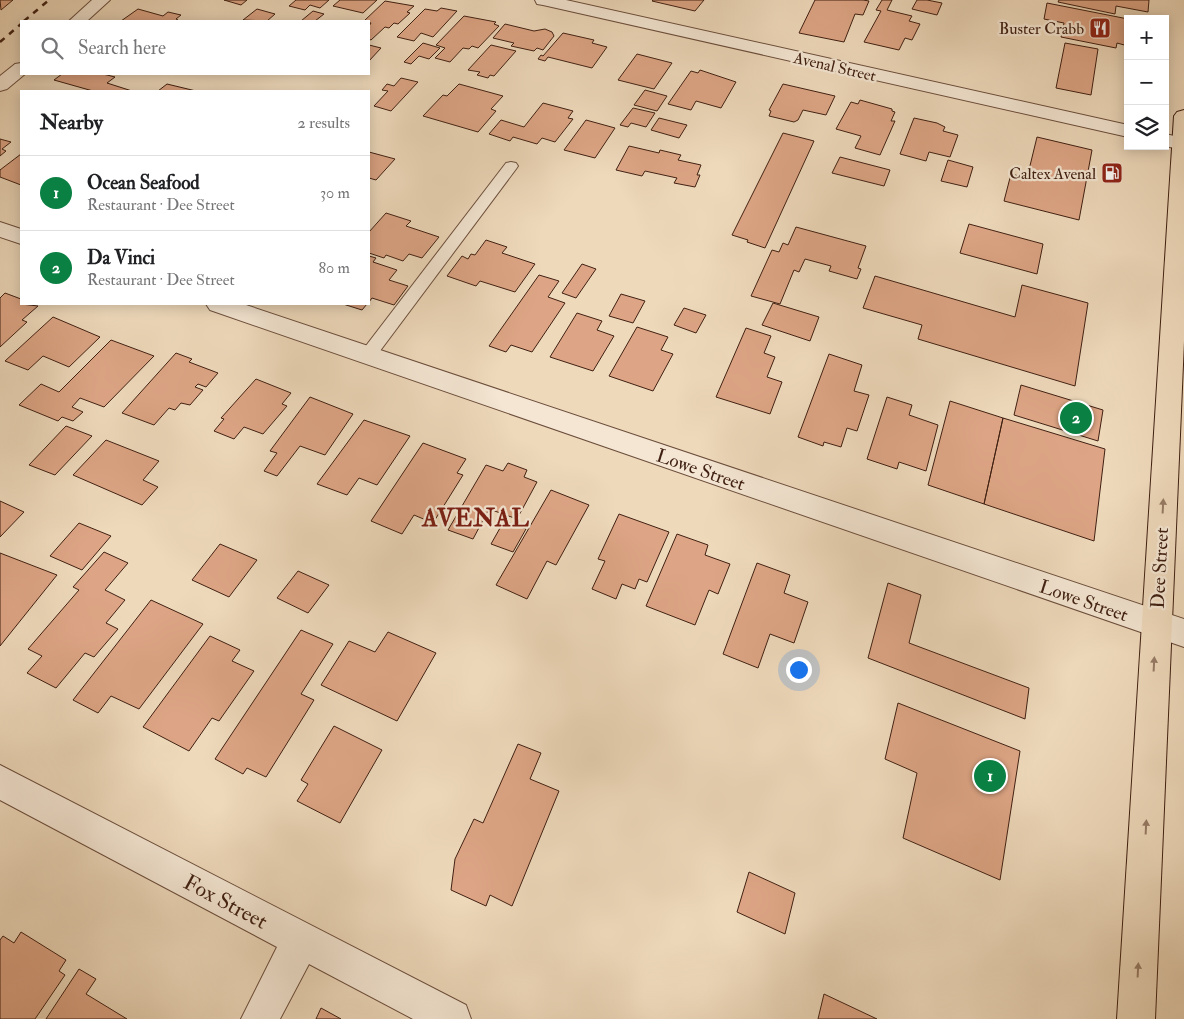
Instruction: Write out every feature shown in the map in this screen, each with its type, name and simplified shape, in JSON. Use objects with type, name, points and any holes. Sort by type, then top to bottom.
[{"type":"main road","name":"Dee Street","points":[[1136,1019],[1170,629],[1177,142],[1184,116]]},
{"type":"street","points":[[78,20],[102,0]]},
{"type":"street","name":"Avenal Street","points":[[543,0],[1124,130]]},
{"type":"street","points":[[0,85],[20,69]]},
{"type":"street","points":[[0,229],[20,236]]},
{"type":"street","name":"Lowe Street","points":[[221,305],[1170,629]]},
{"type":"street","name":"Fox Street","points":[[0,782],[452,1019]]},
{"type":"street","points":[[260,1019],[301,940]]},
{"type":"lane","points":[[368,355],[511,166]]},
{"type":"building","points":[[0,0],[13,0],[1,10]]},
{"type":"building","points":[[224,0],[247,0],[241,5]]},
{"type":"building","points":[[296,0],[329,0],[320,8],[310,5],[305,10],[289,6]]},
{"type":"building","points":[[340,0],[377,0],[363,13],[333,6]]},
{"type":"building","points":[[653,0],[704,0],[695,11]]},
{"type":"building","points":[[815,0],[869,1],[863,15],[855,14],[844,42],[799,33]]},
{"type":"building","points":[[882,0],[892,0],[887,10],[912,16],[909,21],[920,24],[912,40],[905,38],[899,50],[864,42],[881,11],[876,10]]},
{"type":"building","points":[[917,0],[942,3],[937,15],[912,9]]},
{"type":"building","points":[[1059,0],[1149,0],[1148,12],[1116,6],[1115,14],[1058,2]]},
{"type":"building","points":[[385,1],[414,6],[407,12],[410,13],[398,24],[394,23],[389,28],[385,27],[371,40],[371,23],[370,20],[365,20]]},
{"type":"building","points":[[1047,3],[1124,18],[1124,45],[1117,43],[1116,48],[1061,37],[1064,23],[1044,19]]},
{"type":"building","points":[[441,8],[457,11],[433,37],[421,33],[414,41],[397,37],[425,9],[437,11]]},
{"type":"building","points":[[138,9],[163,16],[168,12],[181,15],[176,19],[178,20],[122,20]]},
{"type":"building","points":[[257,9],[275,14],[268,20],[243,20]]},
{"type":"building","points":[[313,11],[324,14],[316,20],[302,20]]},
{"type":"building","points":[[464,16],[496,22],[494,24],[499,26],[478,48],[472,46],[469,49],[463,48],[450,62],[435,58],[445,48],[436,45]]},
{"type":"building","points":[[505,24],[534,31],[545,29],[552,32],[554,36],[543,50],[537,48],[534,51],[511,46],[514,43],[493,38]]},
{"type":"building","points":[[563,33],[594,40],[592,43],[607,47],[592,68],[548,57],[545,61],[538,59],[541,55],[543,56]]},
{"type":"building","points":[[423,43],[440,48],[429,59],[419,56],[411,64],[404,62]]},
{"type":"building","points":[[1065,43],[1098,49],[1091,95],[1056,88]]},
{"type":"building","points":[[370,45],[381,48],[370,60]]},
{"type":"building","points":[[491,45],[516,51],[494,76],[490,75],[488,78],[477,75],[480,72],[468,70]]},
{"type":"building","points":[[637,54],[672,63],[654,89],[618,80]]},
{"type":"building","points":[[700,70],[736,82],[721,108],[696,101],[691,110],[668,104],[691,71],[698,73]]},
{"type":"building","points":[[61,75],[107,75],[115,77],[107,83],[129,90],[89,90],[54,80]]},
{"type":"building","points":[[401,78],[418,82],[391,111],[374,106],[388,91],[382,90],[387,84],[394,86]]},
{"type":"building","points":[[167,84],[192,90],[159,90]]},
{"type":"building","points":[[459,84],[503,96],[491,109],[496,111],[478,132],[423,116],[443,95],[447,96]]},
{"type":"building","points":[[783,84],[835,96],[826,115],[803,110],[798,120],[794,122],[769,116],[771,111],[769,110]]},
{"type":"building","points":[[645,90],[667,96],[657,111],[634,105]]},
{"type":"building","points":[[860,100],[892,109],[895,112],[891,121],[895,121],[880,155],[855,148],[861,136],[836,129],[851,102],[858,104]]},
{"type":"building","points":[[543,103],[573,111],[568,118],[573,119],[555,142],[542,138],[537,144],[513,137],[510,141],[489,134],[501,120],[524,127]]},
{"type":"building","points":[[633,108],[655,113],[646,127],[631,123],[628,127],[620,125]]},
{"type":"building","points":[[659,118],[687,125],[679,138],[651,130]]},
{"type":"building","points":[[914,118],[937,123],[945,127],[943,131],[958,135],[950,157],[929,152],[926,161],[900,154]]},
{"type":"building","points":[[586,120],[615,128],[595,158],[564,150]]},
{"type":"building","points":[[783,133],[814,141],[765,248],[732,235]]},
{"type":"building","points":[[1037,137],[1092,150],[1079,220],[1004,201],[1011,174],[1027,178]]},
{"type":"building","points":[[0,139],[11,142],[2,149],[6,151],[0,156]]},
{"type":"building","points":[[629,146],[659,153],[660,150],[681,155],[678,160],[701,165],[697,175],[700,175],[695,187],[674,183],[677,178],[645,171],[642,176],[616,170]]},
{"type":"building","points":[[370,152],[395,159],[376,180],[370,178]]},
{"type":"building","points":[[20,155],[20,185],[0,177],[0,170]]},
{"type":"building","points":[[840,157],[890,170],[884,186],[832,173]]},
{"type":"building","points":[[948,160],[973,167],[967,187],[941,181]]},
{"type":"building","points":[[386,213],[411,221],[406,226],[439,237],[422,258],[409,254],[403,261],[386,255],[384,258],[370,253],[370,231]]},
{"type":"building","points":[[969,224],[1043,244],[1037,274],[960,253]]},
{"type":"building","points":[[796,227],[866,246],[858,268],[861,269],[857,279],[829,271],[831,266],[805,259],[799,272],[794,270],[780,304],[751,296],[772,250],[779,252],[783,243],[788,245]]},
{"type":"building","points":[[486,240],[507,247],[502,253],[535,264],[515,292],[480,281],[476,286],[447,276],[462,256],[468,259],[471,254],[475,255]]},
{"type":"building","points":[[370,256],[376,258],[373,262],[397,270],[389,280],[408,286],[394,305],[372,298],[370,301]]},
{"type":"building","points":[[582,264],[596,269],[576,298],[562,293]]},
{"type":"building","points":[[539,275],[559,281],[548,297],[565,303],[532,352],[511,345],[506,352],[489,346]]},
{"type":"building","points":[[875,276],[1015,317],[1022,285],[1088,303],[1075,386],[918,339],[922,325],[863,308]]},
{"type":"building","points":[[5,293],[20,299],[20,305],[38,306],[22,320],[27,322],[0,347],[0,298]]},
{"type":"building","points":[[621,294],[645,301],[633,323],[609,316]]},
{"type":"building","points":[[773,303],[819,317],[810,341],[762,325]]},
{"type":"building","points":[[346,305],[366,305],[362,310]]},
{"type":"building","points":[[684,308],[706,315],[696,333],[674,325]]},
{"type":"building","points":[[577,313],[602,321],[597,330],[614,336],[593,371],[550,357]]},
{"type":"building","points":[[53,317],[100,337],[69,367],[43,356],[28,370],[5,361]]},
{"type":"building","points":[[637,327],[668,337],[661,350],[673,354],[653,391],[609,376]]},
{"type":"building","points":[[746,328],[771,336],[764,353],[775,357],[767,377],[782,382],[770,414],[716,397]]},
{"type":"building","points":[[111,340],[154,356],[104,407],[80,398],[72,407],[83,412],[73,421],[62,417],[58,421],[19,405],[41,384],[59,392]]},
{"type":"building","points":[[176,353],[192,359],[189,362],[218,373],[206,387],[198,384],[195,387],[203,390],[190,405],[181,403],[175,410],[169,408],[154,425],[122,413]]},
{"type":"building","points":[[829,354],[862,365],[854,391],[869,395],[857,431],[847,428],[841,447],[824,442],[823,446],[798,437]]},
{"type":"building","points":[[256,379],[291,393],[282,404],[287,406],[263,434],[244,427],[234,439],[214,431],[224,419],[221,418]]},
{"type":"building","points":[[1021,385],[1103,410],[1098,441],[1014,415]]},
{"type":"building","points":[[310,397],[353,414],[325,455],[300,446],[277,476],[264,471],[277,453],[270,451]]},
{"type":"building","points":[[887,397],[912,405],[909,415],[938,425],[926,471],[899,462],[897,469],[867,459]]},
{"type":"building","points":[[950,401],[1003,418],[984,504],[928,485]]},
{"type":"building","points":[[1003,418],[1105,449],[1094,541],[984,504]]},
{"type":"building","points":[[364,420],[410,436],[377,485],[359,478],[347,495],[317,484]]},
{"type":"building","points":[[66,426],[92,436],[55,475],[29,465]]},
{"type":"building","points":[[106,440],[159,461],[143,480],[158,487],[142,505],[73,475]]},
{"type":"building","points":[[423,443],[466,459],[457,473],[463,475],[433,523],[414,515],[402,534],[371,521]]},
{"type":"building","points":[[508,463],[527,470],[524,477],[537,482],[517,519],[489,509],[473,539],[448,530],[486,465],[503,471]]},
{"type":"building","points":[[551,490],[589,505],[556,565],[547,561],[527,599],[496,585]]},
{"type":"building","points":[[0,501],[24,512],[0,537]]},
{"type":"building","points":[[619,514],[669,532],[647,582],[639,579],[635,589],[622,584],[616,599],[592,589],[605,561],[598,559]]},
{"type":"building","points":[[504,521],[526,529],[513,552],[491,544]]},
{"type":"building","points":[[79,523],[111,536],[82,570],[50,556]]},
{"type":"building","points":[[677,534],[708,545],[705,555],[730,564],[718,594],[709,590],[695,625],[646,606]]},
{"type":"building","points":[[220,544],[257,560],[229,597],[192,580]]},
{"type":"building","points":[[104,552],[128,563],[105,590],[125,600],[106,623],[118,629],[94,657],[85,653],[56,688],[27,673],[42,656],[28,649],[79,590],[73,587]]},
{"type":"building","points":[[0,553],[57,575],[0,646]]},
{"type":"building","points":[[757,563],[790,575],[784,593],[808,602],[794,643],[770,634],[758,668],[723,654]]},
{"type":"building","points":[[298,571],[329,585],[308,613],[277,598]]},
{"type":"building","points":[[888,583],[921,595],[909,643],[1029,688],[1025,719],[868,658]]},
{"type":"building","points":[[151,600],[203,624],[139,709],[111,696],[98,713],[73,700]]},
{"type":"building","points":[[301,630],[333,644],[301,694],[314,700],[266,777],[247,768],[243,774],[215,759]]},
{"type":"building","points":[[388,632],[436,653],[397,721],[321,685],[349,641],[375,652]]},
{"type":"building","points":[[210,636],[240,650],[232,661],[254,671],[219,721],[212,718],[189,751],[143,727]]},
{"type":"building","points":[[898,703],[1020,751],[1000,880],[903,838],[917,773],[885,759]]},
{"type":"building","points":[[334,726],[382,750],[340,823],[297,801],[308,784],[301,780]]},
{"type":"building","points":[[518,744],[541,753],[530,779],[559,791],[512,906],[490,895],[486,906],[451,890],[455,859],[474,819],[483,823]]},
{"type":"building","points":[[749,872],[795,893],[785,934],[737,912]]},
{"type":"building","points":[[21,932],[66,960],[59,971],[65,975],[35,1019],[0,1019],[0,940],[3,936],[14,943]]},
{"type":"building","points":[[79,969],[96,979],[86,994],[127,1019],[46,1019]]},
{"type":"building","points":[[824,994],[877,1019],[818,1019]]},
{"type":"building","points":[[321,1008],[341,1019],[316,1019]]},
{"type":"railway","points":[[25,20],[49,0]]},
{"type":"railway","points":[[0,42],[20,25]]},
{"type":"place","name":"Buster Crabb","points":[[1100,28]]},
{"type":"place","name":"Caltex Avenal","points":[[1112,173]]},
{"type":"place","name":"Da Vinci","points":[[1076,418]]},
{"type":"place","name":"Ocean Seafood","points":[[990,776]]},
{"type":"district","name":"AVENAL","points":[[476,518]]}]
